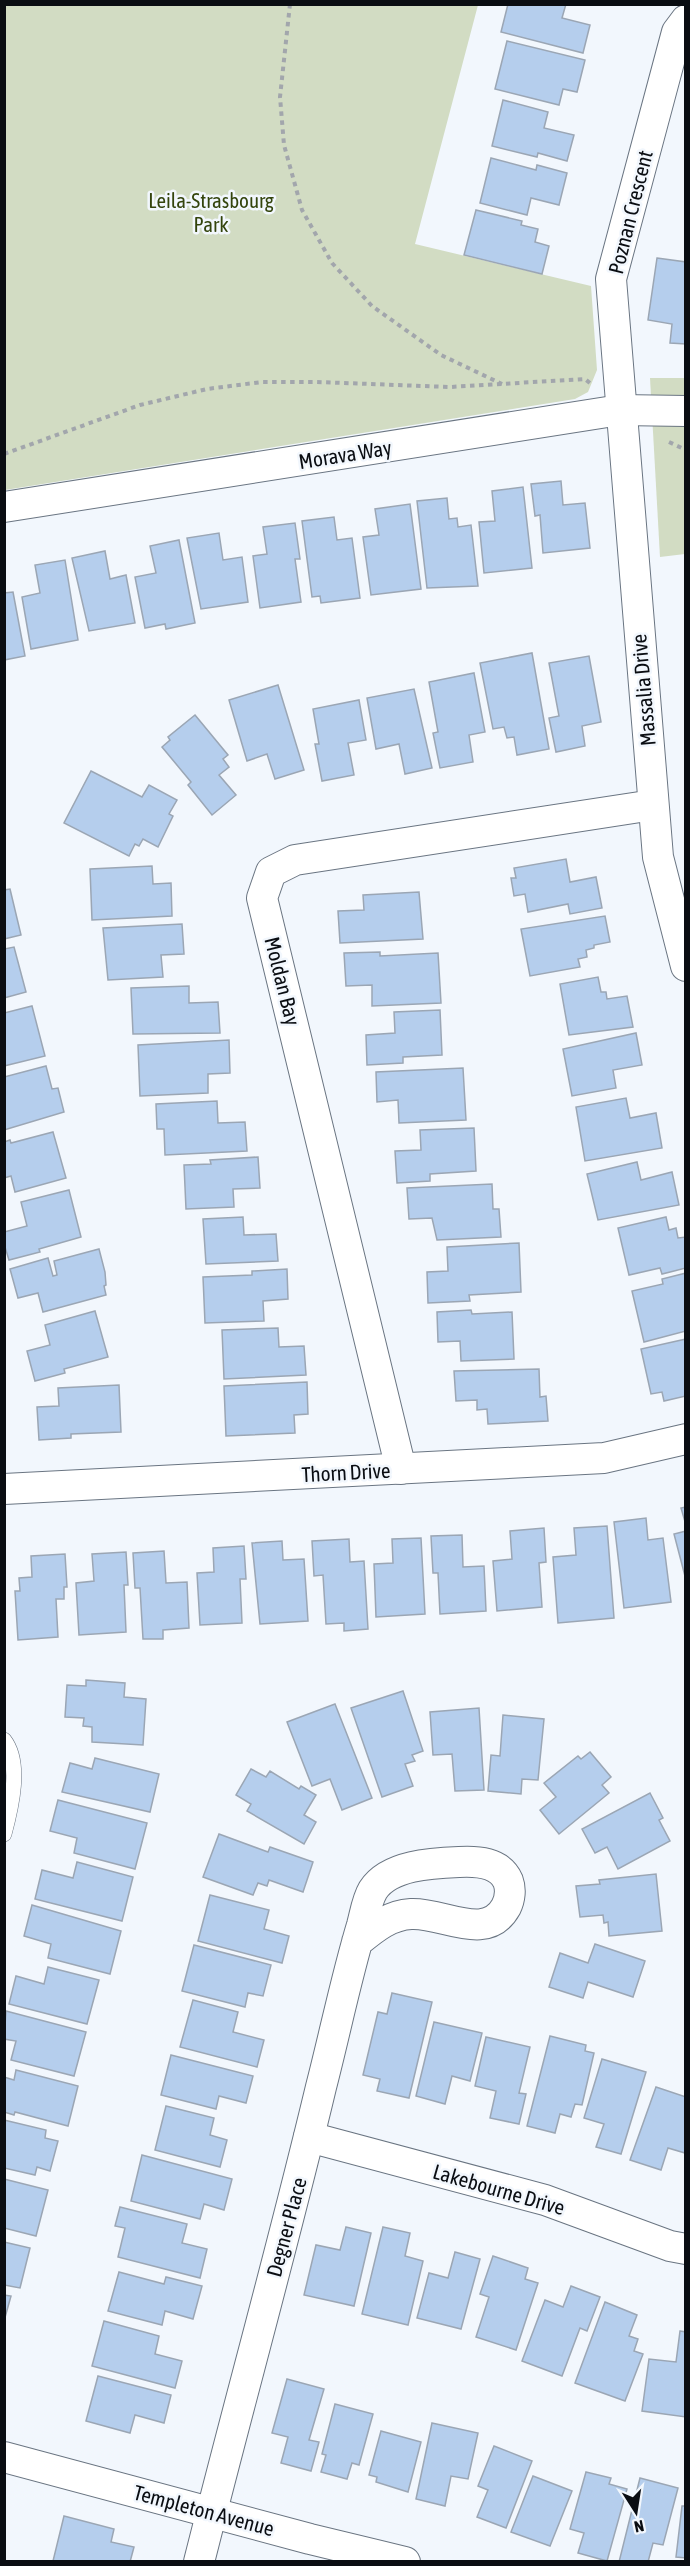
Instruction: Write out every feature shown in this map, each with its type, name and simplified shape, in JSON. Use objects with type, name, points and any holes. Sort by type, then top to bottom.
[{"type":"street","name":"Poznan Crescent","points":[[620,410],[611,279],[677,32],[686,20]]},
{"type":"street","name":"Morava Way","points":[[4,507],[620,410],[686,411]]},
{"type":"street","name":"Massalia Drive","points":[[620,410],[658,857],[686,966]]},
{"type":"street","name":"Moldan Bay","points":[[401,1469],[262,898],[271,872],[295,860],[653,805]]},
{"type":"street","name":"Thorn Drive","points":[[4,1489],[604,1458],[686,1439]]},
{"type":"street","name":"Degner Place","points":[[199,2562],[357,1942],[372,1892],[383,1878],[397,1872],[433,1864],[484,1863],[504,1873],[510,1884],[507,1905],[498,1918],[484,1926],[470,1925],[438,1916],[410,1914],[385,1921],[357,1942]]},
{"type":"street","name":"Lakebourne Drive","points":[[309,2137],[545,2200],[686,2250]]},
{"type":"street","name":"Templeton Avenue","points":[[4,2457],[405,2562]]},
{"type":"lane","points":[[4,1740],[11,1748],[14,1797],[4,1834]]},
{"type":"path","points":[[291,4],[280,97],[284,145],[302,210],[332,263],[372,306],[441,355],[502,385]]},
{"type":"path","points":[[4,454],[140,405],[207,390],[284,382],[417,387],[502,385],[585,379],[620,410]]},
{"type":"path","points":[[662,437],[686,450]]},
{"type":"green space","name":"Leila-Strasbourg Park","points":[[5,4],[478,5],[415,244],[591,286],[597,370],[588,392],[575,399],[5,490]]},
{"type":"green space","points":[[650,378],[685,378],[685,554],[660,557]]},
{"type":"building","points":[[508,4],[566,4],[562,18],[590,25],[583,53],[501,32]]},
{"type":"building","points":[[507,41],[585,60],[577,92],[563,89],[559,105],[495,89]]},
{"type":"building","points":[[503,100],[548,112],[544,128],[574,135],[567,161],[538,153],[537,157],[492,146]]},
{"type":"building","points":[[491,158],[536,170],[537,165],[567,173],[559,205],[531,198],[527,215],[480,203]]},
{"type":"building","points":[[476,210],[522,221],[521,225],[538,229],[535,242],[549,246],[542,274],[464,255]]},
{"type":"building","points":[[657,258],[686,262],[686,344],[670,343],[672,324],[648,320]]},
{"type":"building","points":[[561,481],[563,505],[585,503],[590,548],[543,553],[540,515],[535,516],[531,484]]},
{"type":"building","points":[[523,487],[532,568],[484,573],[479,522],[495,521],[492,491]]},
{"type":"building","points":[[447,498],[449,519],[457,518],[458,527],[471,525],[478,586],[427,588],[417,501]]},
{"type":"building","points":[[410,504],[421,589],[371,595],[363,537],[379,535],[375,509]]},
{"type":"building","points":[[334,517],[337,540],[352,538],[360,598],[321,603],[320,596],[312,597],[302,521]]},
{"type":"building","points":[[295,523],[300,559],[295,559],[301,602],[260,608],[253,556],[267,554],[263,527]]},
{"type":"building","points":[[219,533],[223,560],[242,557],[248,602],[201,609],[187,538]]},
{"type":"building","points":[[179,540],[195,623],[166,629],[165,624],[145,628],[135,577],[156,573],[150,546]]},
{"type":"building","points":[[105,551],[110,579],[126,575],[135,623],[89,631],[72,558]]},
{"type":"building","points":[[65,560],[78,640],[31,649],[22,597],[40,593],[35,565]]},
{"type":"building","points":[[13,592],[25,656],[4,660],[4,593]]},
{"type":"building","points":[[532,653],[549,749],[517,755],[514,737],[507,738],[504,727],[493,729],[480,663]]},
{"type":"building","points":[[589,656],[601,722],[582,726],[585,746],[556,752],[549,718],[559,716],[549,663]]},
{"type":"building","points":[[474,673],[485,732],[469,735],[473,762],[440,768],[433,733],[438,732],[429,682]]},
{"type":"building","points":[[278,685],[304,770],[275,779],[267,754],[247,761],[229,700]]},
{"type":"building","points":[[414,689],[432,768],[405,774],[399,744],[376,749],[367,698]]},
{"type":"building","points":[[359,700],[366,740],[348,743],[354,775],[322,781],[315,744],[319,744],[313,709]]},
{"type":"building","points":[[195,715],[228,755],[223,759],[229,767],[219,775],[236,795],[212,815],[188,785],[191,782],[162,747],[170,740],[168,737]]},
{"type":"building","points":[[91,771],[142,797],[149,785],[177,800],[169,814],[173,816],[158,847],[143,839],[139,846],[135,844],[129,856],[64,823]]},
{"type":"building","points":[[566,859],[570,882],[596,877],[602,908],[570,914],[568,904],[528,912],[525,894],[514,896],[511,878],[516,878],[514,868]]},
{"type":"building","points":[[152,866],[153,884],[171,883],[172,916],[92,920],[90,869]]},
{"type":"building","points":[[10,889],[21,935],[4,939],[4,890]]},
{"type":"building","points":[[419,892],[423,939],[340,943],[338,911],[364,910],[363,895]]},
{"type":"building","points":[[605,916],[610,942],[594,945],[594,948],[586,950],[587,957],[578,959],[580,967],[530,976],[521,929]]},
{"type":"building","points":[[182,924],[184,954],[161,955],[163,977],[108,980],[103,928]]},
{"type":"building","points":[[14,947],[26,992],[4,998],[4,949]]},
{"type":"building","points":[[380,952],[380,956],[438,953],[441,1003],[372,1006],[372,985],[346,986],[344,953]]},
{"type":"building","points":[[598,977],[601,992],[606,992],[607,999],[627,996],[633,1027],[569,1035],[560,984]]},
{"type":"building","points":[[189,986],[189,1003],[218,1002],[220,1033],[133,1034],[131,988]]},
{"type":"building","points":[[32,1006],[45,1056],[4,1066],[4,1013]]},
{"type":"building","points":[[440,1010],[442,1055],[403,1057],[403,1063],[367,1065],[366,1035],[395,1033],[394,1012]]},
{"type":"building","points":[[636,1033],[642,1065],[613,1070],[616,1088],[572,1096],[563,1049]]},
{"type":"building","points":[[229,1040],[230,1073],[208,1074],[208,1093],[140,1096],[138,1045]]},
{"type":"building","points":[[46,1066],[52,1089],[58,1088],[64,1112],[4,1130],[4,1077]]},
{"type":"building","points":[[463,1068],[466,1120],[399,1123],[398,1100],[377,1102],[376,1072]]},
{"type":"building","points":[[626,1098],[630,1118],[656,1113],[662,1148],[585,1161],[576,1107]]},
{"type":"building","points":[[217,1101],[218,1123],[245,1122],[247,1151],[165,1155],[164,1129],[157,1129],[156,1104]]},
{"type":"building","points":[[474,1128],[476,1171],[430,1174],[430,1181],[397,1183],[395,1151],[421,1150],[420,1130]]},
{"type":"building","points":[[53,1132],[66,1178],[15,1192],[11,1176],[4,1178],[4,1142],[10,1140],[11,1143]]},
{"type":"building","points":[[258,1157],[260,1188],[233,1189],[234,1207],[186,1209],[184,1165],[211,1164],[210,1160]]},
{"type":"building","points":[[637,1162],[641,1180],[672,1172],[679,1205],[598,1220],[587,1174]]},
{"type":"building","points":[[492,1184],[493,1209],[499,1209],[501,1237],[437,1240],[432,1218],[409,1219],[407,1188]]},
{"type":"building","points":[[69,1190],[81,1237],[39,1249],[40,1252],[9,1260],[4,1244],[4,1232],[27,1226],[21,1202]]},
{"type":"building","points":[[243,1217],[244,1235],[276,1234],[278,1261],[206,1264],[203,1219]]},
{"type":"building","points":[[666,1217],[669,1230],[676,1228],[678,1238],[686,1237],[686,1268],[662,1274],[660,1268],[629,1275],[618,1228]]},
{"type":"building","points":[[519,1243],[521,1292],[469,1295],[470,1301],[428,1303],[427,1272],[448,1271],[447,1247]]},
{"type":"building","points":[[99,1249],[105,1272],[106,1295],[43,1312],[38,1293],[18,1298],[10,1269],[48,1258],[53,1276],[57,1275],[54,1261]]},
{"type":"building","points":[[287,1269],[288,1299],[263,1301],[264,1321],[205,1323],[203,1277],[252,1275],[252,1271]]},
{"type":"building","points":[[686,1273],[686,1331],[644,1342],[632,1291],[663,1284],[662,1279]]},
{"type":"building","points":[[471,1310],[472,1314],[512,1312],[514,1359],[461,1361],[460,1341],[438,1342],[437,1312]]},
{"type":"building","points":[[95,1311],[108,1357],[64,1369],[65,1373],[35,1381],[27,1351],[50,1345],[45,1325]]},
{"type":"building","points":[[278,1328],[279,1347],[304,1346],[306,1375],[224,1379],[222,1330]]},
{"type":"building","points":[[686,1339],[686,1396],[664,1401],[662,1392],[651,1394],[641,1349]]},
{"type":"building","points":[[539,1369],[540,1397],[546,1396],[548,1421],[488,1424],[487,1409],[477,1410],[477,1400],[456,1401],[454,1371]]},
{"type":"building","points":[[307,1382],[308,1414],[294,1415],[295,1433],[226,1436],[224,1386]]},
{"type":"building","points":[[119,1385],[121,1432],[71,1434],[71,1438],[39,1440],[37,1407],[59,1406],[58,1388]]},
{"type":"building","points":[[686,1507],[686,1525],[681,1508]]},
{"type":"building","points":[[646,1518],[648,1540],[663,1538],[671,1602],[624,1608],[614,1522]]},
{"type":"building","points":[[607,1526],[614,1618],[558,1623],[553,1557],[576,1555],[574,1528]]},
{"type":"building","points":[[544,1528],[546,1562],[539,1563],[542,1607],[497,1611],[493,1561],[512,1559],[510,1531]]},
{"type":"building","points":[[686,1531],[686,1580],[674,1534]]},
{"type":"building","points":[[462,1535],[463,1567],[484,1566],[486,1611],[440,1614],[438,1573],[433,1573],[431,1536]]},
{"type":"building","points":[[421,1538],[425,1614],[376,1617],[374,1564],[393,1563],[392,1539]]},
{"type":"building","points":[[349,1539],[350,1562],[364,1561],[368,1629],[344,1631],[344,1623],[326,1624],[323,1575],[314,1576],[312,1541]]},
{"type":"building","points":[[282,1541],[283,1560],[304,1559],[308,1621],[260,1624],[252,1543]]},
{"type":"building","points":[[244,1546],[246,1579],[240,1579],[242,1623],[200,1625],[197,1573],[214,1572],[213,1548]]},
{"type":"building","points":[[164,1551],[166,1583],[187,1582],[189,1628],[163,1630],[163,1639],[143,1639],[140,1588],[135,1588],[133,1553]]},
{"type":"building","points":[[126,1552],[128,1585],[124,1585],[126,1632],[79,1635],[76,1583],[94,1581],[92,1554]]},
{"type":"building","points":[[65,1554],[67,1587],[64,1587],[64,1599],[56,1599],[58,1637],[18,1640],[15,1591],[20,1591],[19,1578],[32,1577],[31,1556]]},
{"type":"building","points":[[86,1680],[125,1683],[124,1697],[146,1699],[143,1745],[92,1742],[92,1727],[83,1726],[84,1718],[65,1717],[67,1685],[86,1686]]},
{"type":"building","points":[[403,1691],[423,1751],[412,1755],[415,1761],[405,1764],[413,1786],[382,1797],[351,1708]]},
{"type":"building","points":[[335,1704],[372,1798],[342,1810],[330,1779],[312,1786],[287,1722]]},
{"type":"building","points":[[479,1708],[484,1790],[455,1791],[452,1754],[433,1755],[430,1712]]},
{"type":"building","points":[[503,1715],[544,1719],[538,1780],[522,1779],[521,1794],[488,1791],[491,1755],[500,1756]]},
{"type":"building","points":[[590,1752],[611,1777],[602,1785],[609,1793],[559,1834],[540,1810],[556,1797],[544,1783],[578,1756],[581,1759]]},
{"type":"building","points":[[95,1758],[159,1774],[150,1812],[62,1792],[70,1763],[92,1769]]},
{"type":"building","points":[[251,1769],[266,1777],[270,1771],[299,1789],[301,1786],[316,1795],[304,1815],[316,1822],[304,1844],[247,1811],[251,1804],[236,1795]]},
{"type":"building","points":[[650,1793],[663,1818],[659,1820],[670,1841],[618,1869],[607,1847],[595,1853],[582,1829]]},
{"type":"building","points":[[58,1800],[147,1823],[135,1869],[74,1853],[77,1838],[50,1831]]},
{"type":"building","points":[[219,1834],[268,1852],[270,1847],[313,1862],[303,1892],[269,1880],[267,1886],[258,1883],[253,1895],[203,1877]]},
{"type":"building","points":[[77,1862],[133,1877],[122,1921],[35,1899],[42,1870],[73,1878]]},
{"type":"building","points":[[656,1874],[662,1931],[609,1936],[608,1922],[604,1923],[603,1915],[580,1917],[576,1886],[600,1884],[599,1880]]},
{"type":"building","points":[[210,1895],[269,1910],[264,1929],[289,1936],[282,1963],[198,1941]]},
{"type":"building","points":[[32,1905],[121,1931],[110,1974],[48,1958],[51,1944],[24,1936]]},
{"type":"building","points":[[595,1944],[645,1961],[633,1997],[588,1982],[583,1998],[549,1987],[560,1953],[588,1963]]},
{"type":"building","points":[[194,1945],[271,1965],[263,1996],[248,1993],[245,2007],[182,1991]]},
{"type":"building","points":[[48,1967],[99,1980],[87,2024],[9,2004],[16,1976],[44,1984]]},
{"type":"building","points":[[392,1993],[432,2002],[409,2098],[377,2091],[380,2079],[363,2075],[378,2012],[387,2014]]},
{"type":"building","points":[[193,2000],[238,2012],[233,2032],[264,2040],[257,2067],[180,2047]]},
{"type":"building","points":[[6,2011],[86,2032],[74,2076],[11,2060],[16,2041],[4,2039]]},
{"type":"building","points":[[434,2022],[482,2033],[470,2081],[452,2076],[445,2104],[416,2096]]},
{"type":"building","points":[[550,2036],[586,2045],[585,2051],[594,2053],[582,2105],[575,2104],[571,2117],[560,2114],[555,2133],[527,2126]]},
{"type":"building","points":[[486,2037],[530,2047],[519,2093],[526,2094],[519,2124],[490,2118],[496,2091],[475,2086]]},
{"type":"building","points":[[171,2055],[253,2076],[246,2103],[219,2096],[216,2109],[161,2095]]},
{"type":"building","points":[[602,2059],[646,2072],[621,2154],[596,2147],[604,2124],[584,2118]]},
{"type":"building","points":[[16,2070],[78,2086],[68,2126],[15,2112],[14,2115],[4,2112],[4,2077],[14,2080]]},
{"type":"building","points":[[656,2087],[686,2097],[686,2151],[685,2153],[668,2148],[661,2170],[630,2160]]},
{"type":"building","points":[[166,2106],[214,2118],[210,2135],[227,2140],[220,2167],[155,2150]]},
{"type":"building","points":[[4,2120],[46,2130],[45,2138],[58,2141],[50,2171],[37,2167],[35,2175],[4,2168]]},
{"type":"building","points":[[142,2155],[232,2179],[224,2210],[204,2204],[200,2219],[131,2201]]},
{"type":"building","points":[[4,2179],[48,2190],[36,2236],[4,2228]]},
{"type":"building","points":[[120,2207],[187,2224],[182,2243],[207,2249],[200,2278],[118,2257],[125,2228],[115,2226]]},
{"type":"building","points":[[346,2227],[371,2233],[354,2306],[304,2295],[316,2245],[340,2250]]},
{"type":"building","points":[[383,2227],[410,2233],[405,2256],[423,2261],[408,2325],[362,2314]]},
{"type":"building","points":[[4,2242],[30,2248],[20,2288],[4,2285]]},
{"type":"building","points":[[455,2252],[480,2259],[461,2329],[417,2318],[429,2273],[448,2278]]},
{"type":"building","points":[[493,2256],[528,2268],[525,2279],[538,2283],[516,2350],[476,2337],[489,2297],[480,2294]]},
{"type":"building","points":[[119,2272],[164,2284],[166,2277],[202,2286],[193,2319],[165,2311],[162,2325],[108,2311]]},
{"type":"building","points":[[571,2286],[600,2297],[587,2331],[580,2328],[562,2376],[522,2361],[545,2300],[563,2307]]},
{"type":"building","points":[[4,2295],[11,2296],[4,2321]]},
{"type":"building","points":[[605,2302],[637,2315],[629,2336],[638,2339],[634,2351],[643,2354],[625,2401],[575,2383]]},
{"type":"building","points":[[104,2321],[159,2336],[155,2354],[182,2361],[175,2388],[92,2366]]},
{"type":"building","points":[[680,2331],[686,2332],[686,2417],[642,2411],[649,2359],[676,2362]]},
{"type":"building","points":[[98,2376],[171,2395],[164,2423],[135,2415],[130,2433],[86,2421]]},
{"type":"building","points":[[287,2379],[324,2389],[309,2440],[319,2442],[311,2471],[281,2463],[288,2437],[272,2433]]},
{"type":"building","points":[[335,2404],[373,2414],[359,2465],[352,2463],[347,2479],[321,2472],[326,2455],[322,2454]]},
{"type":"building","points":[[432,2423],[478,2433],[468,2479],[451,2476],[445,2506],[416,2499]]},
{"type":"building","points":[[381,2431],[421,2442],[408,2492],[376,2482],[377,2477],[369,2475]]},
{"type":"building","points":[[494,2446],[532,2461],[506,2528],[477,2517],[488,2490],[478,2486]]},
{"type":"building","points":[[586,2472],[611,2478],[609,2484],[627,2489],[607,2561],[578,2553],[584,2533],[570,2529]]},
{"type":"building","points":[[533,2476],[572,2491],[550,2546],[511,2532]]},
{"type":"building","points":[[640,2478],[678,2488],[663,2545],[653,2543],[648,2562],[619,2562]]},
{"type":"building","points":[[682,2506],[686,2506],[686,2558],[676,2557]]},
{"type":"building","points":[[64,2516],[114,2529],[111,2542],[134,2547],[130,2562],[53,2561]]}]
